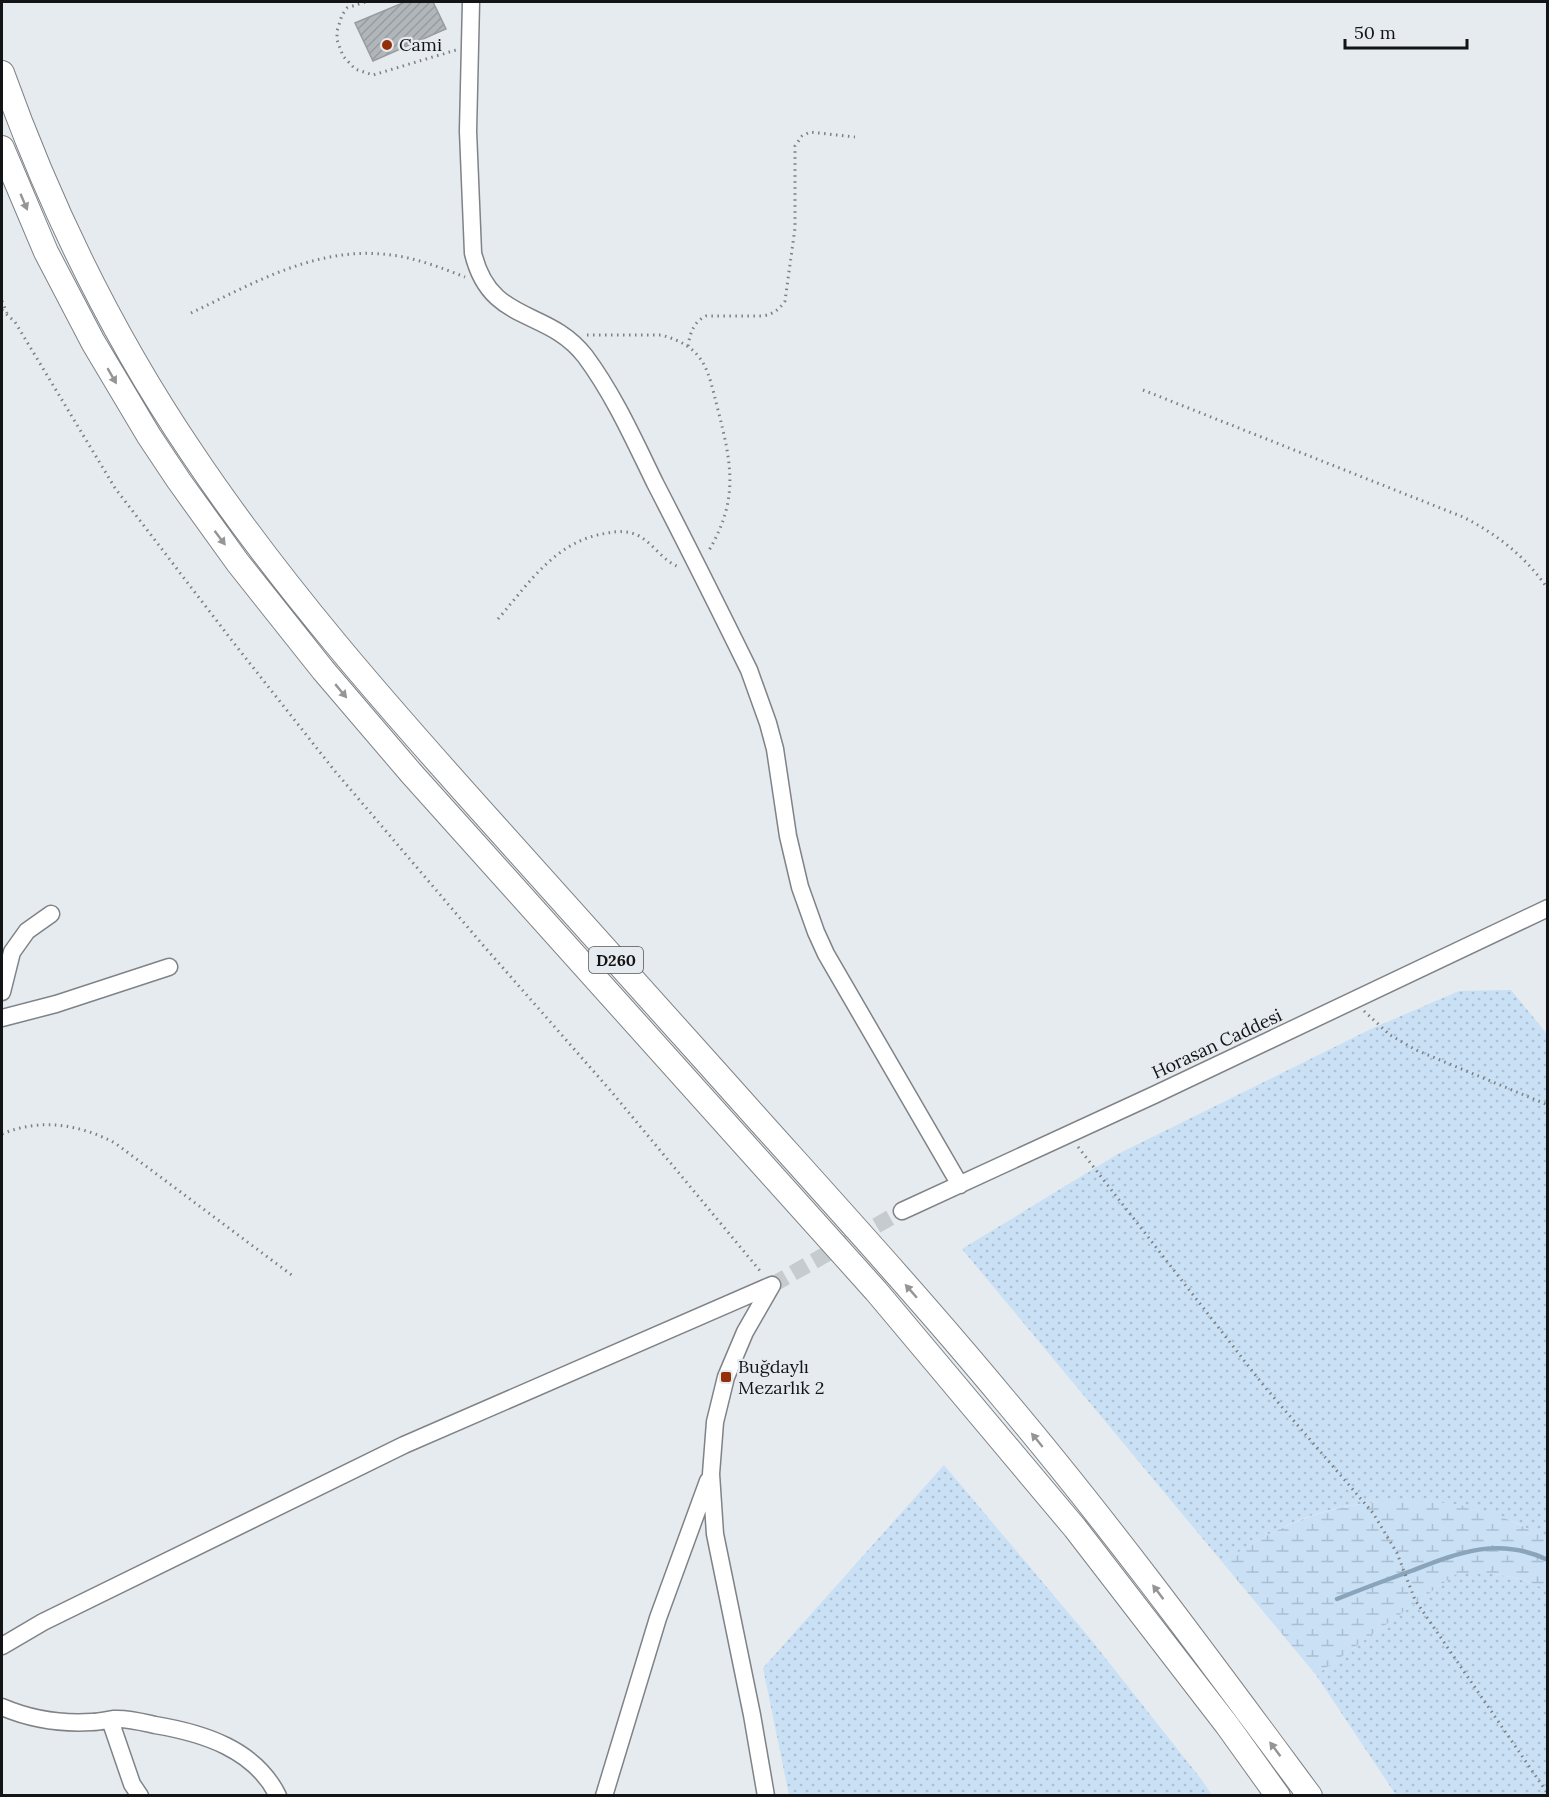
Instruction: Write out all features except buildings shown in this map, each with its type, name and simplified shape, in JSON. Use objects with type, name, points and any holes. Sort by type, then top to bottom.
[{"type":"highway","name":"D260","points":[[2,73],[26,140],[49,193],[76,252],[122,339],[191,452],[263,551],[399,718],[875,1250],[1004,1398],[1136,1563],[1310,1796]]},
{"type":"highway","name":"D260","points":[[2,148],[46,252],[98,352],[179,481],[245,572],[323,670],[411,773],[876,1291],[1075,1528],[1227,1725],[1278,1796]]},
{"type":"street","points":[[471,2],[468,131],[475,264],[485,285],[501,302],[509,308],[548,325],[573,343],[587,360],[620,412],[749,670],[775,749],[793,861],[816,932],[826,954],[960,1185]]},
{"type":"street","name":"Horasan Caddesi","points":[[902,1211],[1069,1135],[1548,908]]},
{"type":"street","points":[[2,992],[12,952],[27,931],[51,914]]},
{"type":"street","points":[[2,1018],[56,1004],[169,967]]},
{"type":"street","points":[[766,1796],[750,1703],[715,1534],[711,1474],[715,1422],[726,1377],[745,1332],[772,1285]]},
{"type":"street","points":[[2,1646],[43,1622],[404,1445],[772,1285]]},
{"type":"street","points":[[604,1796],[658,1618],[711,1474]]},
{"type":"street","points":[[2,1707],[33,1718],[53,1721],[74,1723],[115,1719],[163,1726],[223,1744],[259,1768],[278,1796]]},
{"type":"street","points":[[110,1720],[132,1784],[140,1796]]},
{"type":"path","points":[[365,2],[347,8],[337,31],[337,40],[343,56],[355,69],[364,73],[373,75],[469,47]]},
{"type":"path","points":[[688,346],[691,332],[701,318],[706,316],[763,316],[782,306],[785,301],[795,228],[795,146],[802,136],[810,132],[855,137]]},
{"type":"path","points":[[191,313],[285,269],[318,260],[352,255],[375,254],[406,258],[485,285]]},
{"type":"path","points":[[2,301],[8,315]]},
{"type":"path","points":[[2,310],[15,322],[115,488],[334,770],[610,1090],[772,1285]]},
{"type":"path","points":[[498,619],[551,558],[575,543],[599,534],[617,531],[632,533],[648,542],[673,565],[681,568],[697,566],[715,540],[722,524],[729,493],[730,470],[727,447],[707,370],[696,353],[680,341],[661,335],[564,336]]},
{"type":"path","points":[[1143,390],[1481,526],[1510,547],[1548,589]]},
{"type":"path","points":[[1355,1000],[1377,1024],[1402,1043],[1548,1105]]},
{"type":"path","points":[[2,1134],[30,1126],[58,1124],[101,1135],[115,1143],[293,1276]]},
{"type":"path","points":[[1069,1135],[1264,1386],[1373,1513],[1397,1553],[1415,1600],[1548,1794]]},
{"type":"green space","points":[[1511,990],[1547,1034],[1547,1538],[1503,1518],[1459,1507],[1423,1502],[1388,1502],[1354,1505],[1320,1513],[1288,1525],[1255,1542],[1223,1563],[962,1249],[1118,1154],[1371,1029],[1459,991]]},
{"type":"green space","points":[[944,1465],[1092,1641],[1212,1795],[789,1795],[763,1668]]},
{"type":"green space","points":[[1402,1500],[1439,1502],[1476,1509],[1500,1516],[1547,1538],[1547,1590],[1503,1575],[1456,1574],[1316,1675],[1223,1563],[1264,1537],[1307,1518],[1353,1505]]},
{"type":"green space","points":[[1474,1572],[1512,1577],[1547,1590],[1547,1795],[1396,1795],[1316,1675],[1456,1574]]},
{"type":"waterway","points":[[1337,1599],[1445,1558],[1478,1550],[1512,1549],[1548,1560]]},
{"type":"tunnel","points":[[772,1285],[902,1211]]},
{"type":"place","name":"Cami","points":[[387,45]]},
{"type":"place","name":"Buğdaylı Mezarlık 2","points":[[726,1377]]}]
